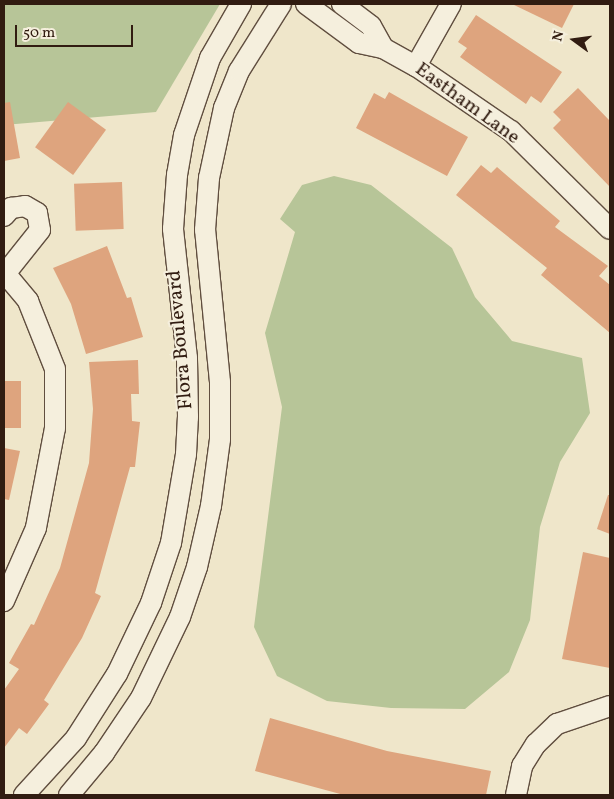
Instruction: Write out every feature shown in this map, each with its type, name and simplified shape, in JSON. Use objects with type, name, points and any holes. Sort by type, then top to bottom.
[{"type":"street","name":"Flora Boulevard","points":[[24,795],[76,738],[117,674],[151,603],[171,543],[182,482],[188,417],[187,358],[173,229],[177,175],[184,135],[210,58],[242,4]]},
{"type":"street","name":"Flora Boulevard","points":[[69,795],[104,753],[140,698],[180,617],[196,567],[211,506],[220,439],[220,382],[205,230],[209,178],[224,108],[239,70],[281,4]]},
{"type":"street","name":"Eastham Lane","points":[[306,4],[359,43],[383,48],[416,66],[511,131],[610,229]]},
{"type":"street","points":[[342,4],[371,26],[383,48]]},
{"type":"street","points":[[416,66],[451,4]]},
{"type":"street","points":[[4,216],[11,208],[25,206],[37,213],[40,230],[4,273],[28,300],[55,369],[55,428],[36,528],[4,601]]},
{"type":"street","points":[[516,795],[522,766],[536,744],[557,724],[610,706]]},
{"type":"green space","points":[[4,4],[220,4],[156,112],[4,125]]},
{"type":"green space","points":[[334,176],[371,185],[452,248],[475,297],[512,341],[582,358],[590,413],[560,462],[540,527],[530,620],[509,672],[465,709],[391,708],[327,701],[277,676],[254,627],[282,407],[265,333],[295,232],[280,219],[302,185]]},
{"type":"building","points":[[512,4],[574,4],[562,28]]},
{"type":"building","points":[[476,15],[562,72],[541,103],[531,96],[526,104],[460,57],[467,48],[458,42]]},
{"type":"building","points":[[578,88],[610,121],[610,187],[553,128],[561,120],[553,112]]},
{"type":"building","points":[[389,92],[468,137],[447,176],[356,128],[374,93],[385,99]]},
{"type":"building","points":[[10,102],[20,158],[4,161],[4,103]]},
{"type":"building","points":[[68,102],[106,130],[73,175],[35,147]]},
{"type":"building","points":[[481,165],[491,173],[497,167],[560,221],[555,227],[608,266],[599,276],[610,285],[610,333],[541,275],[547,268],[456,195]]},
{"type":"building","points":[[122,182],[124,229],[76,231],[74,184]]},
{"type":"building","points":[[107,246],[127,298],[131,297],[143,337],[86,354],[71,304],[53,268]]},
{"type":"building","points":[[138,360],[139,394],[131,394],[132,421],[140,422],[135,467],[130,467],[95,593],[101,596],[82,638],[44,700],[49,704],[27,734],[19,728],[4,748],[4,690],[19,669],[9,663],[31,624],[34,625],[60,568],[89,463],[93,409],[89,362]]},
{"type":"building","points":[[4,381],[21,381],[21,428],[4,428]]},
{"type":"building","points":[[4,448],[20,451],[9,500],[4,499]]},
{"type":"building","points":[[608,495],[610,495],[610,534],[597,529]]},
{"type":"building","points":[[583,552],[610,558],[610,668],[562,659]]},
{"type":"building","points":[[270,718],[387,751],[491,771],[486,795],[344,795],[255,771]]}]
